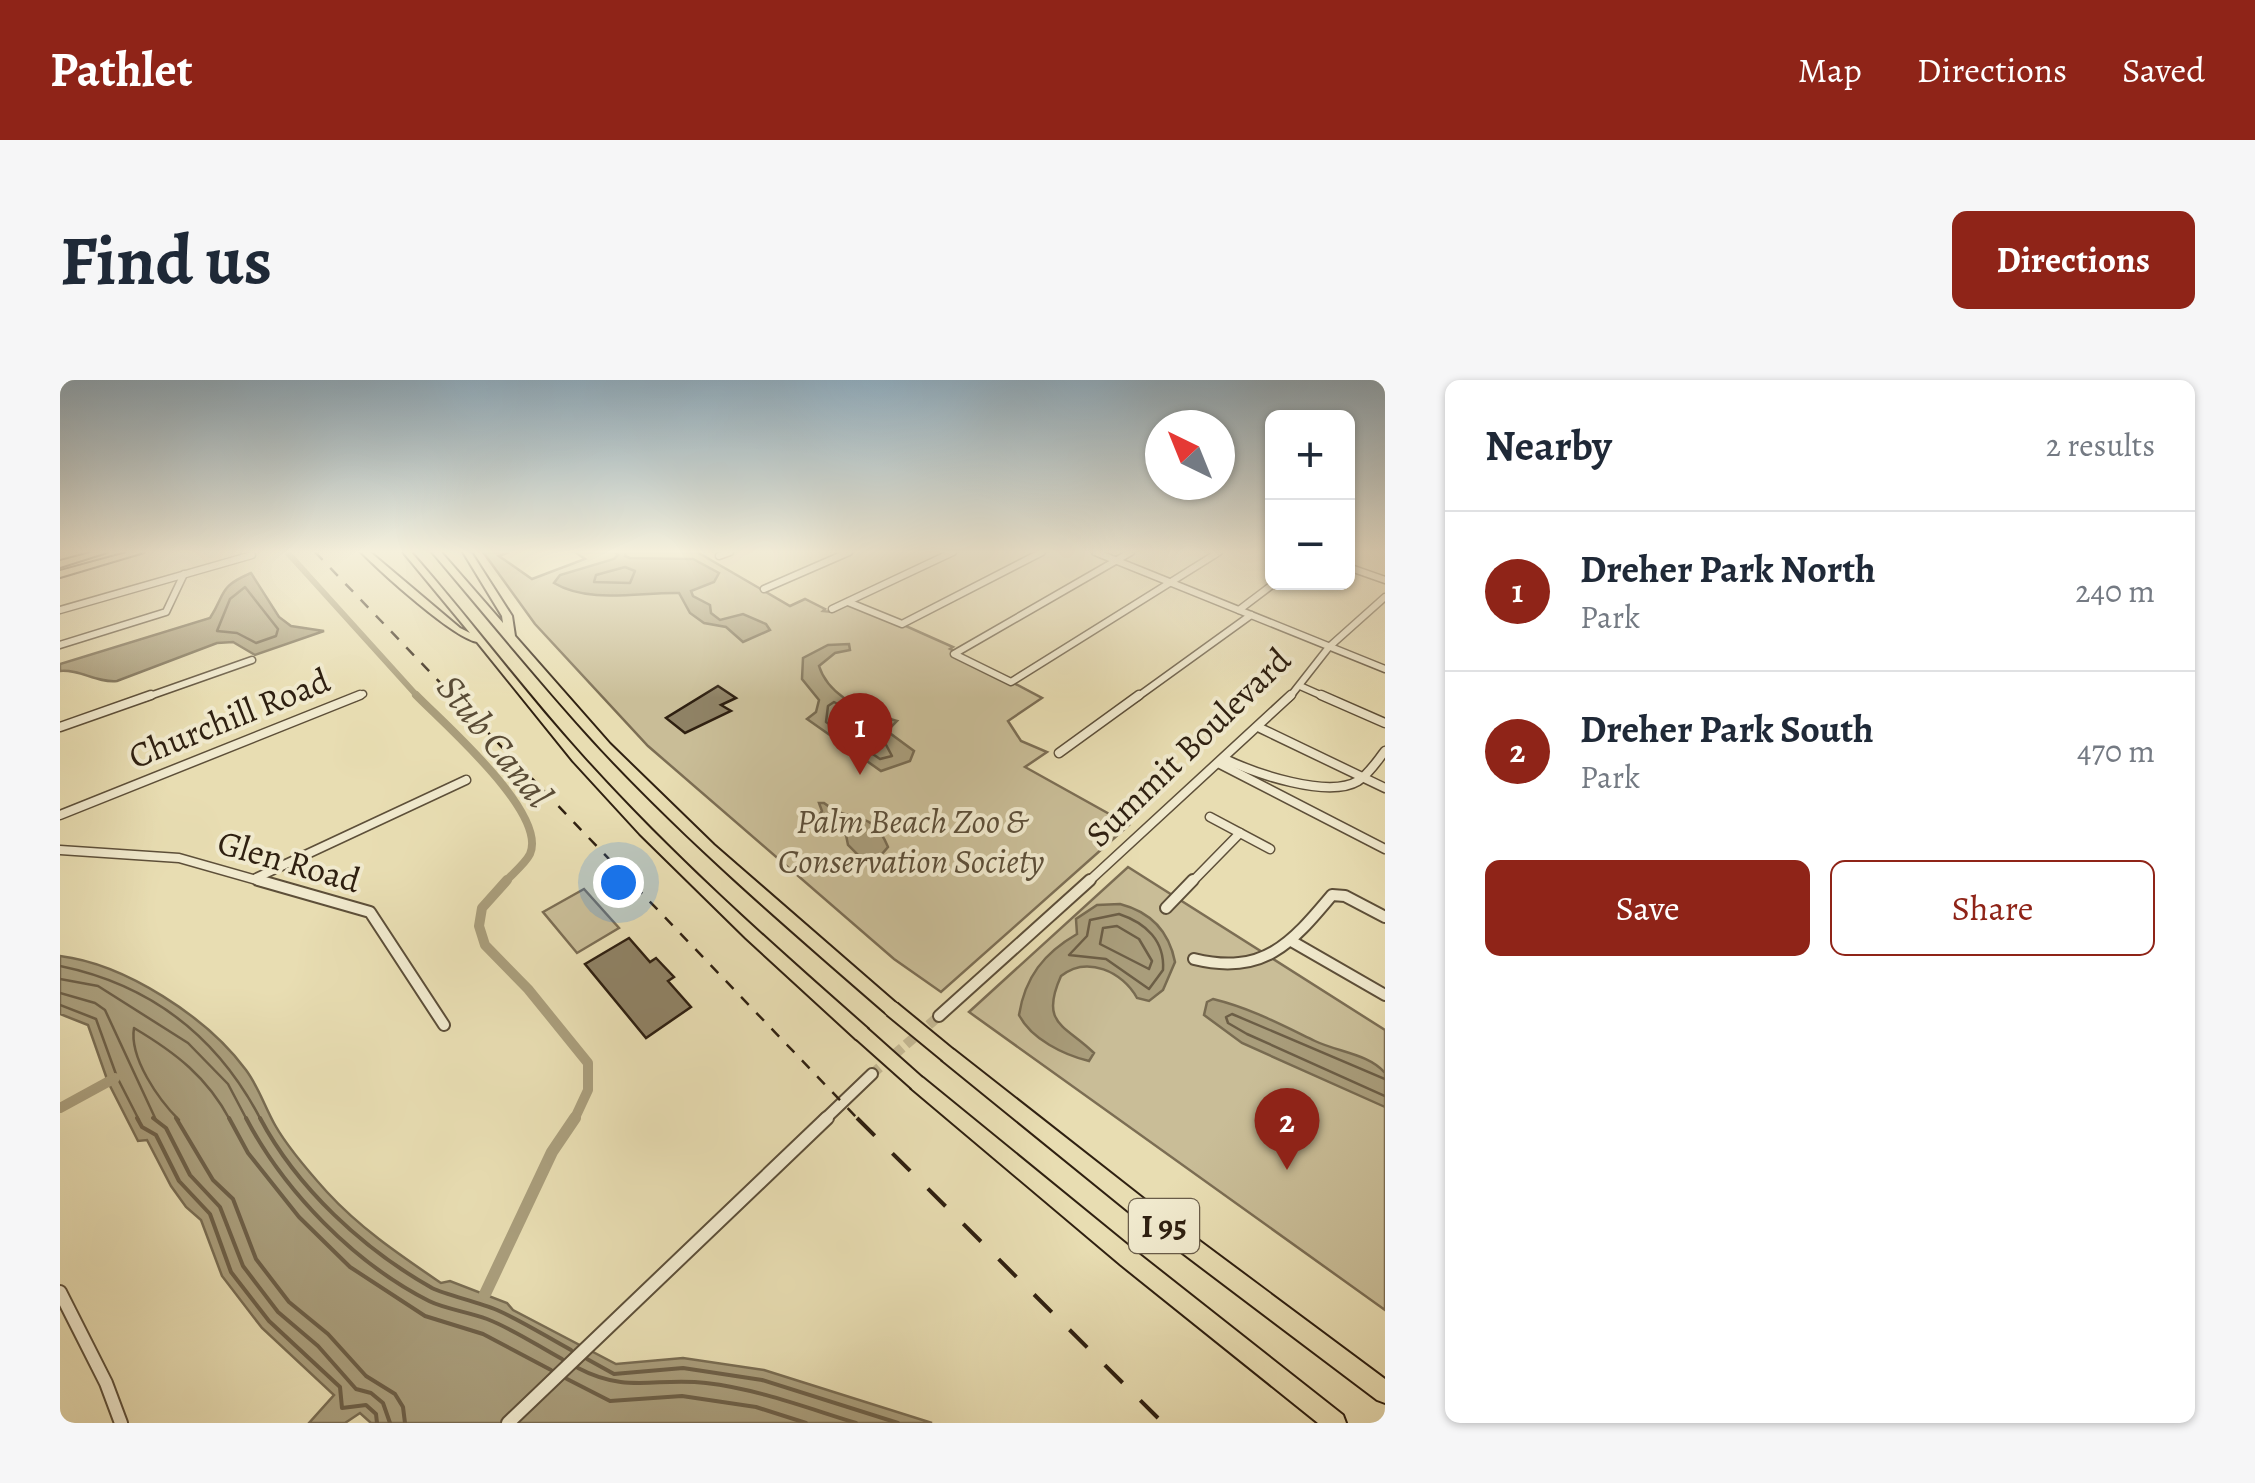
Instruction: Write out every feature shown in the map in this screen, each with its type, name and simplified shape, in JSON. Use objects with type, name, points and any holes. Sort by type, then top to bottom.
[{"type":"highway","points":[[422,601],[456,630],[484,645]]},
{"type":"highway","name":"I 95","points":[[447,601],[545,721],[631,816],[754,936],[918,1083],[1335,1423]]},
{"type":"highway","name":"I 95","points":[[478,601],[648,790],[763,897],[892,1009],[1166,1228],[1385,1392]]},
{"type":"highway","points":[[498,601],[508,616],[510,637]]},
{"type":"street","points":[[60,610],[92,601]]},
{"type":"street","points":[[60,645],[166,612],[171,601]]},
{"type":"street","points":[[832,609],[851,601]]},
{"type":"street","points":[[848,602],[884,620],[902,624],[947,601]]},
{"type":"street","points":[[1045,601],[953,652],[1013,681],[1143,601]]},
{"type":"street","points":[[1215,601],[1385,669]]},
{"type":"street","points":[[1238,610],[1251,601]]},
{"type":"street","name":"Summit Boulevard","points":[[938,1016],[1260,728],[1300,686],[1329,647],[1381,601]]},
{"type":"street","points":[[1059,753],[1251,615]]},
{"type":"street","points":[[60,727],[252,660]]},
{"type":"street","points":[[1300,686],[1385,723]]},
{"type":"street","name":"Churchill Road","points":[[60,815],[363,694]]},
{"type":"street","points":[[1260,728],[1385,788]]},
{"type":"street","points":[[1222,762],[1335,786],[1362,777],[1385,751]]},
{"type":"street","points":[[1222,762],[1385,849]]},
{"type":"street","points":[[1251,771],[1272,790]]},
{"type":"street","points":[[1259,781],[1264,777],[1297,780]]},
{"type":"street","points":[[255,879],[466,780]]},
{"type":"street","points":[[1210,817],[1270,849]]},
{"type":"street","points":[[1166,908],[1240,832]]},
{"type":"street","name":"Glen Road","points":[[60,850],[178,858],[370,912],[444,1025]]},
{"type":"street","points":[[1293,942],[1332,895],[1346,896],[1385,917]]},
{"type":"street","points":[[1194,958],[1222,965],[1248,964],[1264,959],[1281,943],[1293,942],[1385,996]]},
{"type":"street","points":[[508,1423],[872,1074]]},
{"type":"street","points":[[60,1292],[106,1382],[121,1423]]},
{"type":"green space","name":"Palm Beach Zoo & Conservation Society","points":[[518,601],[781,601],[790,606],[808,601],[823,611],[833,612],[852,602],[953,647],[950,649],[1042,698],[1008,721],[1021,741],[1047,752],[1025,767],[1129,825],[941,992],[894,959],[648,746]]},
{"type":"green space","points":[[1128,867],[1385,1030],[1385,1310],[969,1012]]},
{"type":"green space","points":[[584,889],[619,928],[577,953],[543,912]]},
{"type":"water","points":[[219,601],[269,601],[279,617],[291,626],[324,631],[255,655],[233,642],[217,643],[117,681],[60,671],[60,664],[210,618]]},
{"type":"water","points":[[683,601],[702,601],[720,620],[743,614],[766,624],[770,630],[743,642],[726,627],[704,623],[690,613]]},
{"type":"water","points":[[849,644],[850,650],[835,653],[819,666],[824,677],[851,702],[897,721],[887,731],[914,751],[910,761],[881,771],[807,719],[816,712],[819,700],[802,679],[803,658],[828,645]]},
{"type":"water","points":[[819,803],[868,821],[888,847],[881,855],[861,858],[848,845],[846,835],[826,830],[815,820],[822,811]]},
{"type":"water","points":[[1120,904],[1157,924],[1175,962],[1163,990],[1149,1001],[1137,998],[1123,981],[1104,969],[1082,967],[1061,976],[1055,992],[1054,1015],[1094,1053],[1089,1061],[1049,1045],[1019,1015],[1031,978],[1055,949],[1077,934],[1076,919],[1097,905]]},
{"type":"water","points":[[60,956],[85,961],[137,982],[210,1031],[246,1070],[280,1134],[327,1192],[367,1230],[441,1283],[450,1281],[507,1303],[513,1310],[616,1364],[683,1358],[764,1370],[932,1423],[371,1423],[360,1413],[345,1423],[309,1423],[334,1395],[262,1328],[222,1276],[201,1220],[171,1186],[147,1140],[138,1141],[108,1082],[88,1025],[60,1014]]},
{"type":"water","points":[[1213,999],[1371,1062],[1385,1073],[1385,1107],[1242,1043],[1204,1015],[1207,1002]]},
{"type":"building","points":[[718,686],[736,698],[721,705],[731,711],[685,733],[666,718]]},
{"type":"building","points":[[629,938],[650,962],[656,958],[674,977],[668,981],[691,1007],[646,1038],[585,964]]},
{"type":"waterway","name":"Stub Canal","points":[[331,601],[419,697]]},
{"type":"waterway","name":"Stub Canal","points":[[419,697],[490,770],[524,816],[531,837],[530,854],[507,880]]},
{"type":"waterway","name":"Stub Canal","points":[[504,883],[507,880]]},
{"type":"waterway","name":"Stub Canal","points":[[507,880],[482,908],[479,926],[485,945],[528,989],[588,1063],[588,1090],[575,1118]]},
{"type":"waterway","points":[[60,1108],[115,1078]]},
{"type":"waterway","name":"Stub Canal","points":[[485,1294],[552,1152],[575,1118]]},
{"type":"tunnel","points":[[872,1074],[939,1016]]},
{"type":"railway","points":[[362,601],[859,1120]]},
{"type":"railway","points":[[859,1120],[1163,1423]]},
{"type":"place","name":"Dreher Park North","points":[[860,775]]},
{"type":"place","name":"Dreher Park South","points":[[1287,1170]]}]
